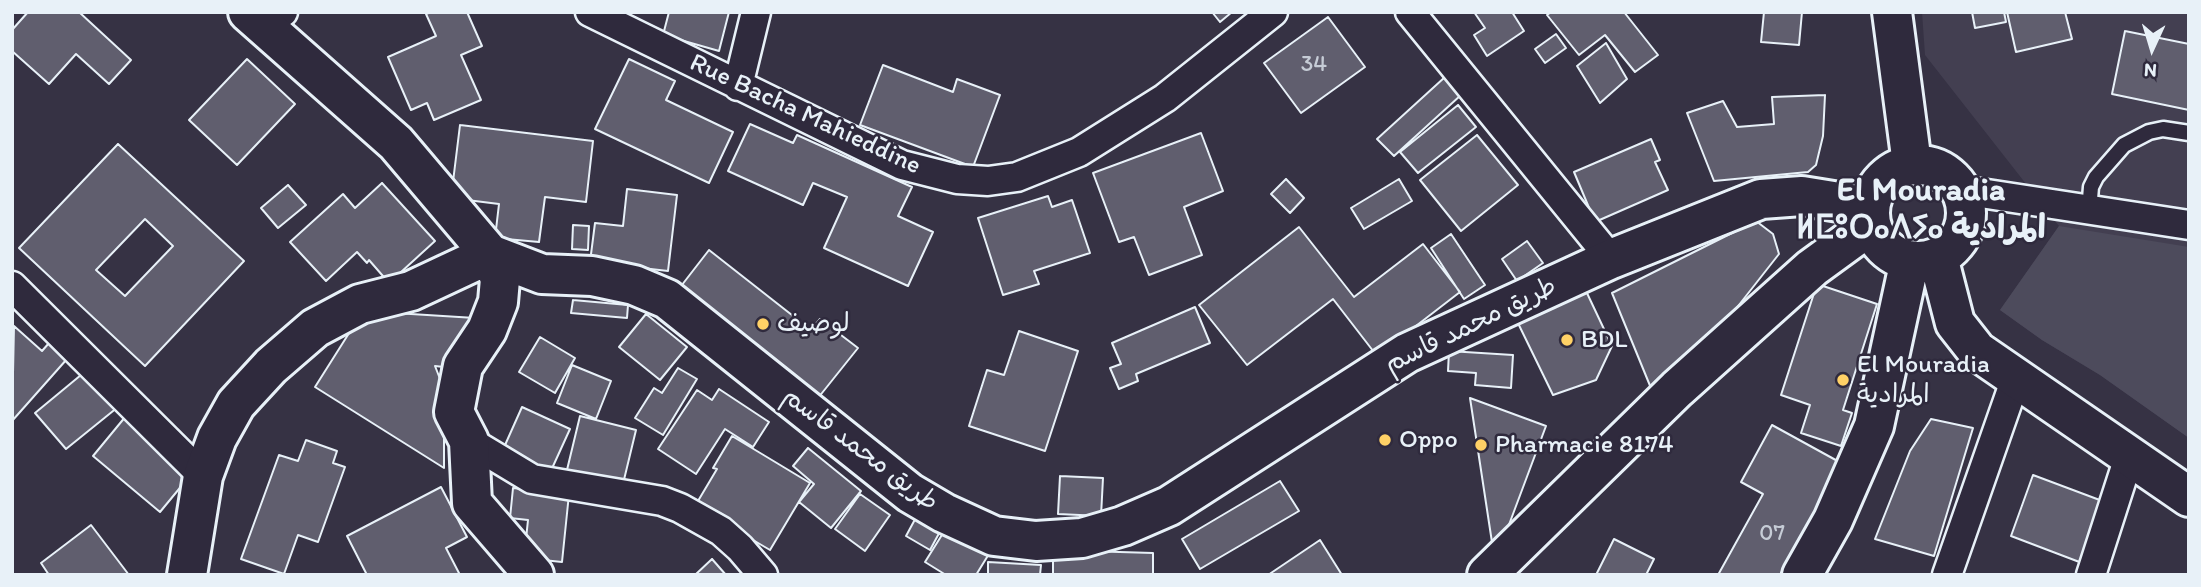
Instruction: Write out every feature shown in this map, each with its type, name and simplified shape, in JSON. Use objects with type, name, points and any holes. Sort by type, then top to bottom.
[{"type":"street","name":"Rue Bacha Mahieddine","points":[[590,12],[902,165],[957,179],[988,181],[1017,177],[1079,152],[1165,97],[1273,12]]},
{"type":"street","points":[[737,86],[756,12]]},
{"type":"street","points":[[1410,12],[1611,259]]},
{"type":"street","points":[[1892,12],[1912,164]]},
{"type":"street","points":[[262,14],[396,143],[490,254],[500,279],[498,302],[487,330],[463,366],[454,412],[469,441],[472,503],[534,575]]},
{"type":"street","points":[[1912,164],[1927,165],[1952,178],[1961,190],[1966,213],[1961,236],[1951,248],[1924,258],[1897,256],[1877,238],[1871,216],[1875,192],[1884,179],[1897,170],[1912,164]]},
{"type":"street","points":[[1961,190],[2189,225]]},
{"type":"street","name":"طريق محمد قاسم","points":[[490,254],[542,274],[603,278],[634,285],[667,299],[910,493],[944,513],[994,536],[1036,541],[1082,538],[1123,526],[1169,506],[1407,353],[1611,259],[1761,199],[1802,196],[1871,216]]},
{"type":"street","points":[[1487,575],[1677,389],[1871,216]]},
{"type":"street","points":[[187,575],[203,476],[216,438],[236,404],[271,366],[315,328],[360,304],[411,290],[490,254]]},
{"type":"street","points":[[1924,258],[1955,323],[1977,351],[2189,497]]},
{"type":"street","points":[[1802,575],[1833,520],[1874,426],[1924,258]]},
{"type":"street","points":[[12,286],[203,476]]},
{"type":"street","points":[[1947,575],[2016,378]]},
{"type":"street","points":[[469,441],[532,479],[662,501],[680,508],[720,531],[740,548],[763,575]]},
{"type":"street","points":[[2091,575],[2129,457]]},
{"type":"lane","points":[[2089,211],[2091,187],[2096,177],[2124,145],[2149,132],[2163,130],[2189,133]]},
{"type":"shaded area","points":[[1922,12],[2189,12],[2189,438],[2100,375],[2042,340],[2000,310],[2059,226],[1925,55]]},
{"type":"shaded area","points":[[2059,226],[2189,247],[2189,438],[2100,375],[2042,340],[2000,310]]},
{"type":"building","points":[[28,12],[79,12],[131,60],[109,84],[76,54],[49,84],[12,51],[12,30]]},
{"type":"building","points":[[467,12],[482,46],[461,55],[481,100],[434,120],[427,103],[411,110],[388,57],[436,36],[426,14]]},
{"type":"building","points":[[669,12],[729,12],[719,51],[663,35]]},
{"type":"building","points":[[1212,12],[1232,12],[1220,22]]},
{"type":"building","points":[[1474,12],[1512,12],[1524,31],[1487,56],[1474,35],[1485,28]]},
{"type":"building","points":[[1551,12],[1624,12],[1658,55],[1635,72],[1605,35],[1579,55],[1547,15]]},
{"type":"building","points":[[1764,12],[1802,12],[1799,45],[1761,42]]},
{"type":"building","points":[[1972,12],[2004,12],[2006,22],[1975,28]]},
{"type":"building","points":[[2007,12],[2065,12],[2072,39],[2016,52]]},
{"type":"building","points":[[1328,17],[1365,67],[1301,113],[1264,63]]},
{"type":"building","points":[[2125,31],[2189,44],[2189,110],[2112,94]]},
{"type":"building","points":[[1556,34],[1566,48],[1545,63],[1535,49]]},
{"type":"building","points":[[1606,43],[1627,79],[1600,103],[1577,66]]},
{"type":"building","points":[[247,59],[295,104],[237,165],[189,120]]},
{"type":"building","points":[[629,59],[675,81],[666,100],[733,132],[709,183],[595,129]]},
{"type":"building","points":[[883,65],[953,92],[957,79],[1000,95],[973,167],[860,125]]},
{"type":"building","points":[[1445,77],[1461,95],[1394,156],[1377,139]]},
{"type":"building","points":[[1825,95],[1823,136],[1816,165],[1808,172],[1714,181],[1687,113],[1723,101],[1737,127],[1774,124],[1772,97]]},
{"type":"building","points":[[1458,105],[1476,127],[1418,173],[1400,152]]},
{"type":"building","points":[[750,124],[793,143],[797,135],[912,187],[898,216],[933,232],[908,286],[824,248],[847,197],[813,183],[803,205],[728,171]]},
{"type":"building","points":[[460,125],[593,141],[586,202],[545,197],[539,242],[495,238],[499,204],[451,198]]},
{"type":"building","points":[[1201,133],[1223,191],[1184,207],[1202,255],[1149,275],[1134,237],[1119,242],[1093,173]]},
{"type":"building","points":[[1477,135],[1518,185],[1461,231],[1420,180]]},
{"type":"building","points":[[1651,139],[1660,160],[1655,162],[1668,190],[1595,222],[1574,172]]},
{"type":"building","points":[[118,144],[244,261],[145,366],[19,248]],"holes":[[[145,219],[173,246],[125,296],[96,270]]]},
{"type":"building","points":[[1286,179],[1304,198],[1290,213],[1271,194]]},
{"type":"building","points":[[1399,179],[1412,201],[1364,229],[1351,208]]},
{"type":"building","points":[[382,183],[435,241],[389,283],[369,260],[367,263],[357,252],[326,281],[290,242],[343,194],[355,208]]},
{"type":"building","points":[[288,185],[306,205],[278,228],[261,208]]},
{"type":"building","points":[[627,189],[677,195],[668,271],[590,262],[595,223],[623,226]]},
{"type":"building","points":[[1048,196],[1052,207],[1072,200],[1090,253],[1034,271],[1039,284],[1003,295],[978,218]]},
{"type":"building","points":[[1756,221],[1773,234],[1779,254],[1669,394],[1653,393],[1612,293]]},
{"type":"building","points":[[573,225],[589,226],[588,250],[572,249]]},
{"type":"building","points":[[1299,227],[1354,297],[1423,244],[1460,292],[1377,356],[1333,299],[1247,365],[1199,305]]},
{"type":"building","points":[[1451,234],[1485,285],[1464,299],[1431,248]]},
{"type":"building","points":[[1527,241],[1543,263],[1517,281],[1502,259]]},
{"type":"building","name":"لوصيف","points":[[709,250],[811,330],[820,319],[858,348],[818,398],[678,290]]},
{"type":"building","points":[[1817,284],[1877,304],[1843,410],[1852,413],[1841,446],[1801,433],[1810,405],[1781,395]]},
{"type":"building","points":[[1586,291],[1612,346],[1596,380],[1553,395],[1515,317]]},
{"type":"building","points":[[573,300],[628,305],[627,318],[571,313]]},
{"type":"building","points":[[1195,307],[1210,343],[1136,374],[1138,381],[1119,389],[1110,368],[1121,364],[1112,343]]},
{"type":"building","points":[[363,311],[475,318],[452,368],[435,366],[444,389],[444,468],[315,387]]},
{"type":"building","points":[[646,314],[687,347],[660,380],[619,347]]},
{"type":"building","points":[[14,326],[42,351],[49,343],[67,359],[12,421]]},
{"type":"building","points":[[1019,331],[1078,351],[1045,451],[969,426],[987,370],[1004,375]]},
{"type":"building","points":[[540,337],[575,358],[555,393],[519,372]]},
{"type":"building","points":[[1449,351],[1513,355],[1511,388],[1475,385],[1476,373],[1448,371]]},
{"type":"building","points":[[572,365],[611,381],[596,419],[557,403]]},
{"type":"building","points":[[678,368],[697,379],[663,435],[635,418],[654,388],[662,393]]},
{"type":"building","points":[[87,370],[118,407],[66,449],[35,413]]},
{"type":"building","points":[[719,389],[769,422],[753,447],[725,429],[696,474],[658,449],[697,390],[712,400]]},
{"type":"building","points":[[1470,398],[1546,426],[1495,562]]},
{"type":"building","points":[[522,407],[570,429],[549,475],[501,454]]},
{"type":"building","points":[[126,416],[193,472],[160,512],[93,456]]},
{"type":"building","points":[[580,416],[636,430],[622,488],[566,474]]},
{"type":"building","points":[[1931,419],[1973,428],[1934,556],[1875,539],[1910,451]]},
{"type":"building","points":[[1772,425],[1843,464],[1780,575],[1718,575],[1763,494],[1741,482]]},
{"type":"building","points":[[732,436],[810,483],[770,550],[695,506],[717,469],[713,468]]},
{"type":"building","points":[[306,440],[337,451],[333,463],[345,467],[318,542],[298,535],[284,574],[241,559],[279,455],[298,461]]},
{"type":"building","points":[[808,448],[861,491],[831,528],[799,502],[814,484],[793,466]]},
{"type":"building","points":[[2033,475],[2105,502],[2082,563],[2011,536]]},
{"type":"building","points":[[1060,476],[1103,478],[1101,516],[1058,514]]},
{"type":"building","points":[[1280,481],[1299,511],[1200,569],[1182,539]]},
{"type":"building","points":[[441,487],[467,537],[446,548],[460,575],[367,575],[347,536]]},
{"type":"building","points":[[513,488],[569,494],[562,562],[524,558],[528,520],[510,518]]},
{"type":"building","points":[[860,494],[890,515],[865,551],[835,529]]},
{"type":"building","points":[[919,512],[943,526],[930,550],[906,536]]},
{"type":"building","points":[[950,522],[992,549],[976,575],[946,575],[925,562]]},
{"type":"building","points":[[91,525],[129,575],[49,575],[41,563]]},
{"type":"building","points":[[1614,539],[1654,559],[1646,575],[1596,575]]},
{"type":"building","points":[[1320,540],[1342,575],[1268,575]]},
{"type":"building","points":[[1053,550],[1153,553],[1153,575],[1053,575]]},
{"type":"building","points":[[712,559],[726,575],[695,575]]},
{"type":"building","points":[[988,562],[1041,565],[1040,575],[988,575]]},
{"type":"place","name":"لوصيف","points":[[763,324]]},
{"type":"place","name":"BDL","points":[[1567,340]]},
{"type":"place","name":"El Mouradia المرادية","points":[[1843,380]]},
{"type":"place","name":"Oppo","points":[[1385,440]]},
{"type":"place","name":"Pharmacie 8174","points":[[1481,445]]},
{"type":"district","name":"El Mouradia ⵍⵎⵓⵔⴰⴷⵢⴰ المرادية","points":[[1921,211]]}]
